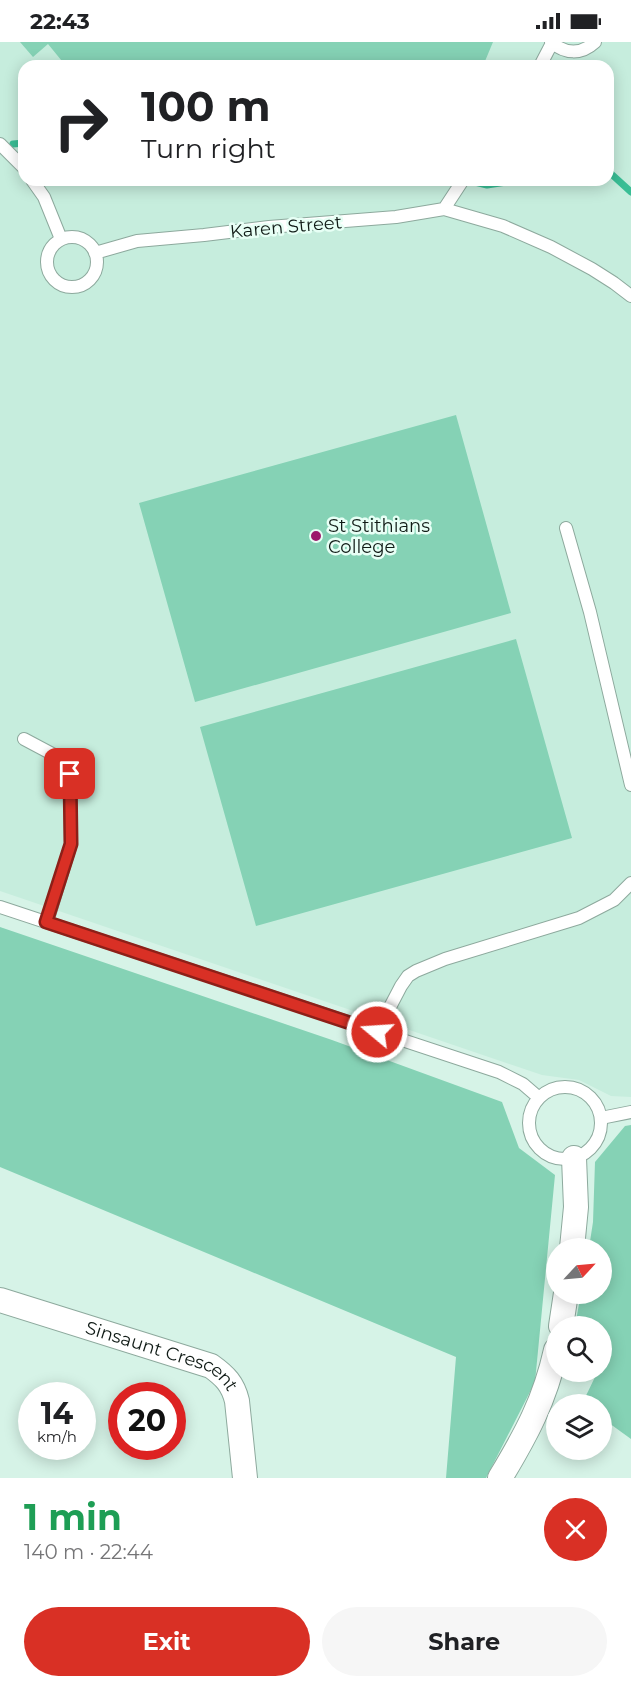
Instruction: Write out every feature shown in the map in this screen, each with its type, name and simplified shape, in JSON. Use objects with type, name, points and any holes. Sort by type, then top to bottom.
[{"type":"street","points":[[573,1238],[576,1207],[574,1158]]},
{"type":"street","name":"Sinsaunt Crescent","points":[[0,1300],[211,1366],[222,1373],[234,1389],[237,1401],[245,1478]]},
{"type":"street","points":[[501,1478],[530,1428],[548,1382]]},
{"type":"lane","points":[[543,60],[552,43],[570,52],[580,51],[595,42]]},
{"type":"lane","points":[[0,144],[18,162]]},
{"type":"lane","points":[[36,186],[44,197],[61,239]]},
{"type":"lane","points":[[459,186],[444,209],[503,226],[551,247],[592,269],[631,296]]},
{"type":"lane","name":"Karen Street","points":[[95,253],[137,241],[396,217],[444,209]]},
{"type":"lane","points":[[77,237],[86,242],[95,253],[96,267],[92,276],[85,283],[76,286],[66,286],[58,282],[51,275],[47,266],[47,257],[51,248],[61,239],[77,237]]},
{"type":"lane","points":[[566,528],[590,612],[631,785]]},
{"type":"lane","points":[[24,739],[64,762],[70,774],[71,844],[46,922]]},
{"type":"lane","points":[[377,1032],[401,986],[416,970],[579,918],[614,900],[631,883]]},
{"type":"lane","points":[[0,907],[499,1072],[523,1084],[538,1097]]},
{"type":"lane","points":[[558,1086],[571,1086],[592,1099],[599,1109],[601,1118],[600,1134],[594,1145],[585,1153],[562,1160],[540,1150],[533,1141],[528,1118],[531,1107],[538,1097],[558,1086]]},
{"type":"lane","points":[[601,1118],[631,1112]]},
{"type":"shaded area","name":"St Stithians College","points":[[0,42],[631,42],[631,1097],[611,1096],[579,1080],[542,1075],[0,891]]},
{"type":"green space","points":[[20,42],[493,42],[486,60],[61,60],[48,44],[33,57]]},
{"type":"green space","points":[[456,415],[511,613],[195,702],[139,503]]},
{"type":"green space","points":[[516,639],[572,838],[256,926],[200,727]]},
{"type":"green space","points":[[0,927],[332,1040],[502,1102],[519,1148],[555,1175],[549,1238],[546,1238],[546,1268],[535,1382],[486,1478],[446,1478],[456,1357],[0,1167]]},
{"type":"green space","points":[[631,1125],[631,1439],[612,1425],[612,1394],[587,1394],[593,1382],[612,1382],[612,1316],[577,1316],[579,1304],[612,1304],[612,1238],[591,1238],[595,1162],[625,1126]]},
{"type":"waterway","points":[[13,144],[18,144]]},
{"type":"waterway","points":[[614,176],[631,192]]},
{"type":"place","name":"St Stithians College","points":[[316,536]]},
{"type":"route","points":[[70,774],[71,844],[46,922],[377,1032]]}]
